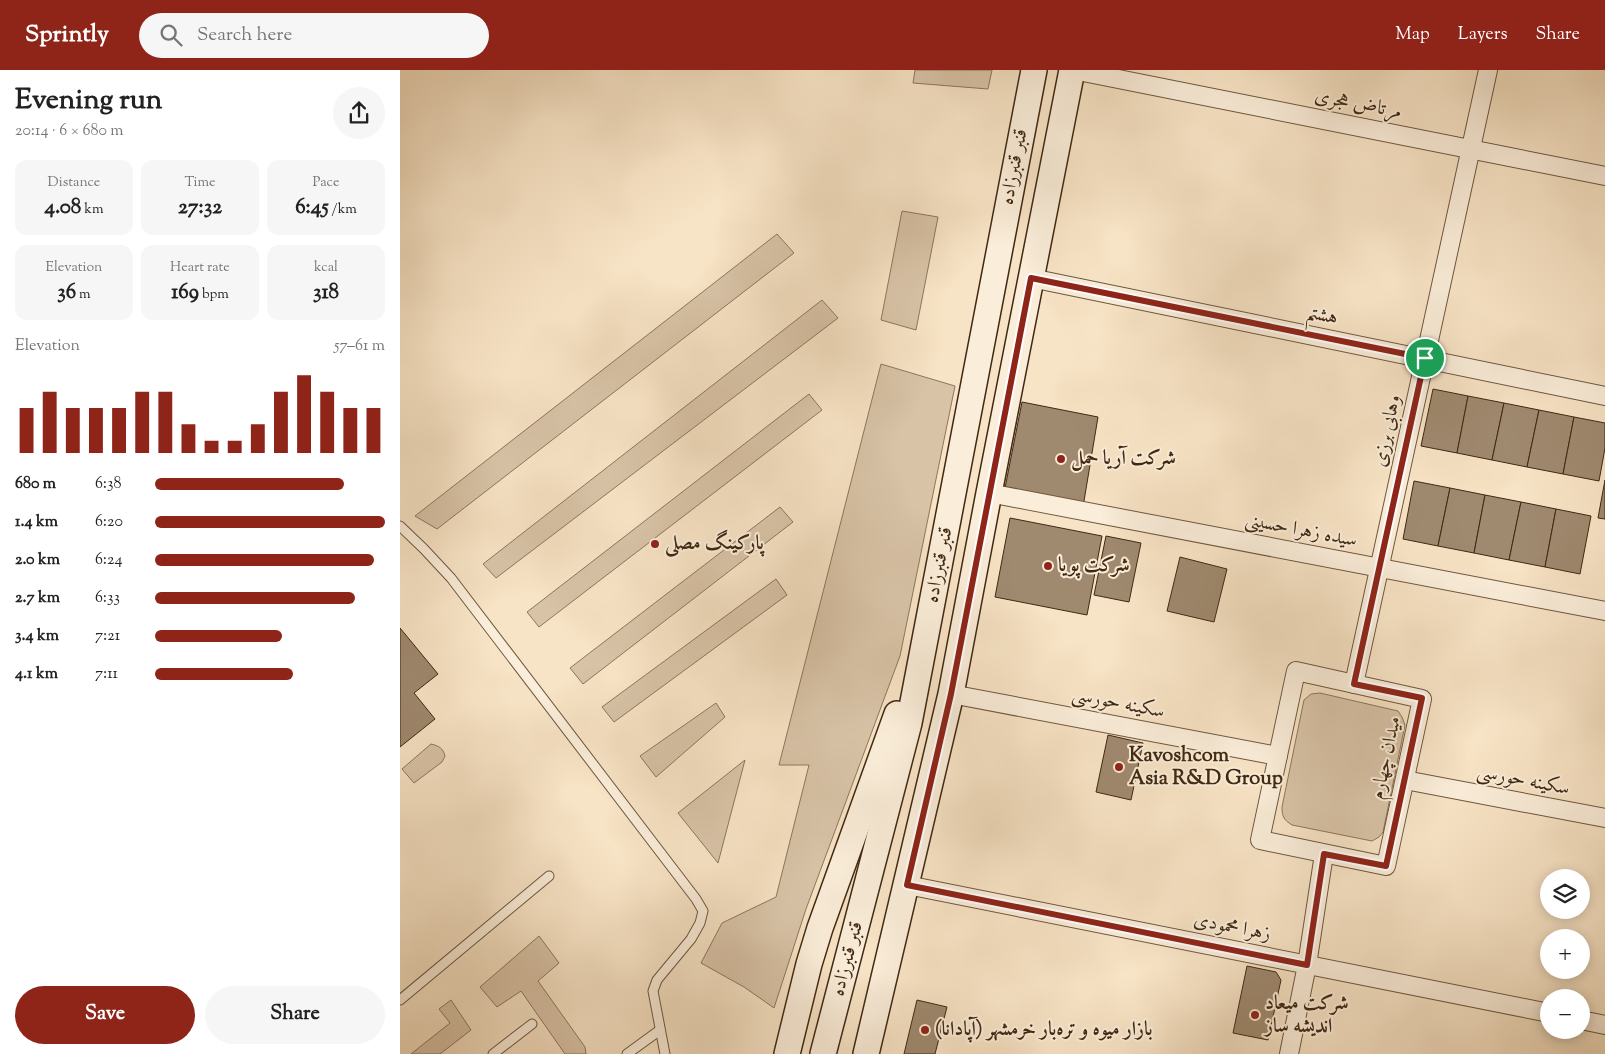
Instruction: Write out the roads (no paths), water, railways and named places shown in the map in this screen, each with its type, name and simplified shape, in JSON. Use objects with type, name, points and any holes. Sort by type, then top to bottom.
[{"type":"main road","name":"قنبر قنبرزاده","points":[[823,1054],[909,723],[1034,70]]},
{"type":"main road","name":"قنبر قنبرزاده","points":[[866,1054],[951,694],[1072,70]]},
{"type":"main road","points":[[787,1054],[809,964],[820,928],[929,625]]},
{"type":"street","name":"مرتاض هجری","points":[[1072,70],[1605,176]]},
{"type":"street","name":"وهابی برزی","points":[[1354,684],[1488,70]]},
{"type":"street","name":"هشتم","points":[[1031,278],[1605,396]]},
{"type":"street","name":"سیده زهرا حسینی","points":[[989,493],[1605,611]]},
{"type":"street","name":"میدان چهارم","points":[[1296,672],[1354,684],[1422,698],[1386,866],[1260,840],[1296,672]]},
{"type":"street","name":"سکینه حورسی","points":[[951,694],[1278,756]]},
{"type":"street","name":"سکینه حورسی","points":[[1404,780],[1605,818]]},
{"type":"street","points":[[1289,1054],[1307,965],[1324,854]]},
{"type":"street","name":"زهرا محمودی","points":[[907,885],[1540,1012]]},
{"type":"street","points":[[1590,1022],[1605,1025]]},
{"type":"lane","points":[[400,526],[424,548],[451,578],[690,891],[703,911],[700,923],[691,939],[656,980],[653,991],[665,1054]]},
{"type":"lane","points":[[400,1000],[550,876]]},
{"type":"lane","points":[[493,1054],[532,1024]]},
{"type":"lane","points":[[627,1054],[660,1030]]},
{"type":"place","name":"شرکت آریا حمل","points":[[1061,459]]},
{"type":"place","name":"پارکینگ مصلی","points":[[655,544]]},
{"type":"place","name":"شرکت پویا","points":[[1048,566]]},
{"type":"place","name":"Kavoshcom Asia R&D Group","points":[[1119,767]]},
{"type":"place","name":"شرکت میعاد اندیشه ساز","points":[[1255,1015]]},
{"type":"place","name":"بازار میوه و تره‌بار خرمشهر (آپادانا)","points":[[925,1030]]}]
